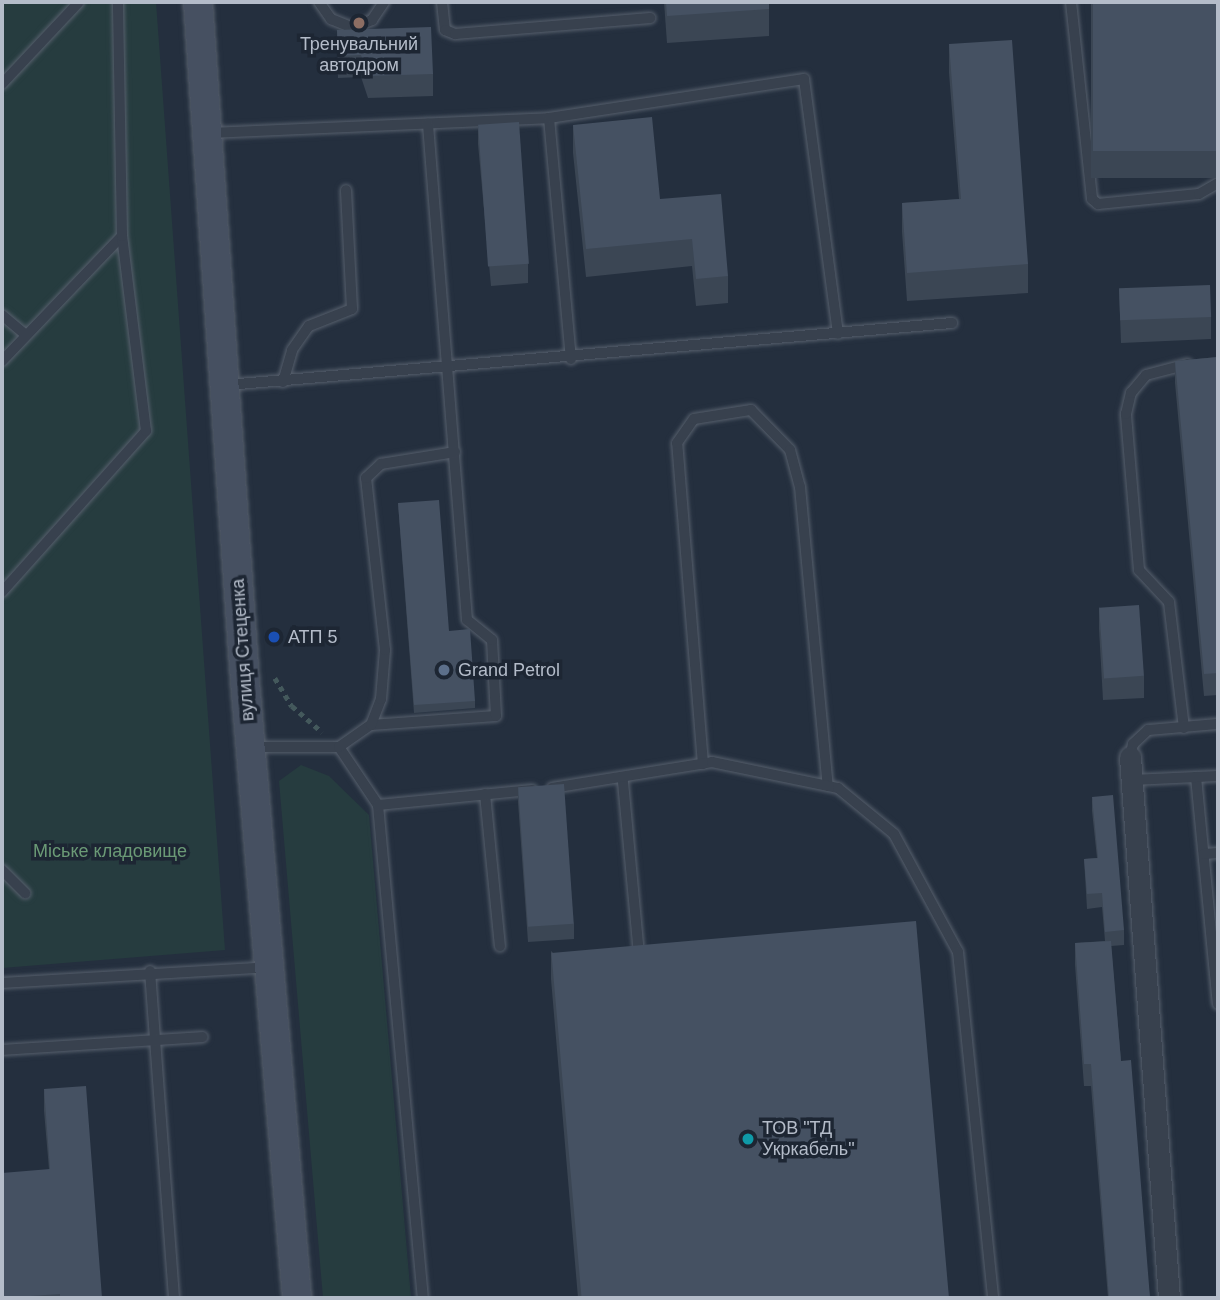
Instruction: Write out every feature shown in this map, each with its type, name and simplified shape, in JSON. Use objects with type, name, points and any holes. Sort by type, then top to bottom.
[{"type":"main road","name":"вулиця Стеценка","points":[[198,2],[251,747],[297,1298]]},
{"type":"street","points":[[1130,757],[1169,1298]]},
{"type":"lane","points":[[2,84],[79,2]]},
{"type":"lane","points":[[2,592],[146,431],[122,236],[118,2]]},
{"type":"lane","points":[[319,2],[331,19],[353,28],[372,20],[384,2]]},
{"type":"lane","points":[[442,2],[445,30],[455,34],[650,18]]},
{"type":"lane","points":[[1071,2],[1092,199],[1098,204],[1199,194],[1218,183]]},
{"type":"lane","points":[[208,133],[549,118],[804,79],[838,334]]},
{"type":"lane","points":[[549,118],[571,359]]},
{"type":"lane","points":[[251,747],[339,747],[371,725],[496,716],[492,640],[467,620],[450,370],[428,124]]},
{"type":"lane","points":[[283,382],[292,350],[309,326],[352,309],[346,190]]},
{"type":"lane","points":[[2,361],[25,334],[122,236]]},
{"type":"lane","points":[[2,315],[25,334]]},
{"type":"lane","points":[[224,386],[450,370],[952,323]]},
{"type":"lane","points":[[1184,728],[1169,602],[1139,570],[1126,414],[1131,393],[1146,375],[1197,362]]},
{"type":"lane","points":[[703,764],[677,443],[694,419],[751,410],[790,450],[800,487],[828,786]]},
{"type":"lane","points":[[371,725],[385,650],[366,478],[381,464],[455,452]]},
{"type":"lane","points":[[1130,757],[1145,732],[1218,724]]},
{"type":"lane","points":[[339,747],[378,805],[423,1298]]},
{"type":"lane","points":[[378,805],[623,782],[703,764],[828,786],[894,835],[958,952],[993,1298]]},
{"type":"lane","points":[[1132,780],[1218,776]]},
{"type":"lane","points":[[1196,777],[1214,922],[1218,1004]]},
{"type":"lane","points":[[623,782],[640,961]]},
{"type":"lane","points":[[485,794],[500,946]]},
{"type":"lane","points":[[1204,854],[1218,853]]},
{"type":"lane","points":[[2,870],[26,893]]},
{"type":"lane","points":[[2,983],[150,971],[271,967]]},
{"type":"lane","points":[[150,971],[174,1298]]},
{"type":"lane","points":[[2,1050],[153,1038],[203,1037]]},
{"type":"path","points":[[275,678],[292,706],[339,747]]},
{"type":"green space","name":"Міське кладовище","points":[[2,2],[156,2],[225,950],[2,968]]},
{"type":"green space","points":[[301,765],[329,776],[369,815],[411,1298],[323,1298],[279,781]]},
{"type":"building","points":[[666,2],[769,2],[769,9],[667,16]]},
{"type":"building","points":[[1093,2],[1218,2],[1218,151],[1093,151]]},
{"type":"building","points":[[431,27],[433,74],[368,76],[361,55],[338,56],[337,30]]},
{"type":"building","points":[[1012,40],[1028,264],[907,273],[902,203],[961,199],[949,44]]},
{"type":"building","points":[[652,117],[660,199],[721,194],[728,276],[696,279],[692,239],[586,249],[573,125]]},
{"type":"building","points":[[519,122],[529,264],[488,267],[478,125]]},
{"type":"building","points":[[1210,285],[1211,317],[1120,320],[1119,288]]},
{"type":"building","points":[[1218,357],[1218,673],[1204,674],[1175,361]]},
{"type":"building","points":[[439,500],[449,631],[470,629],[475,701],[414,705],[398,503]]},
{"type":"building","points":[[1139,605],[1144,676],[1104,679],[1099,608]]},
{"type":"building","points":[[1216,782],[1218,782],[1218,822]]},
{"type":"building","points":[[564,784],[574,924],[528,927],[518,787]]},
{"type":"building","points":[[1113,795],[1124,930],[1105,932],[1102,893],[1087,894],[1084,859],[1098,858],[1092,797]]},
{"type":"building","name":"ТОВ \"ТД Укркабель\"","points":[[916,921],[949,1298],[582,1298],[551,953]]},
{"type":"building","points":[[1111,941],[1121,1061],[1131,1060],[1150,1298],[1109,1298],[1091,1064],[1084,1064],[1075,943]]},
{"type":"building","points":[[86,1086],[102,1298],[60,1298],[60,1294],[2,1298],[2,1173],[50,1169],[44,1089]]},
{"type":"place","name":"Тренувальний автодром","points":[[359,23]]},
{"type":"place","name":"АТП 5","points":[[274,637]]},
{"type":"place","name":"Grand Petrol","points":[[444,670]]},
{"type":"place","name":"ТОВ \"ТД Укркабель\"","points":[[748,1139]]}]
